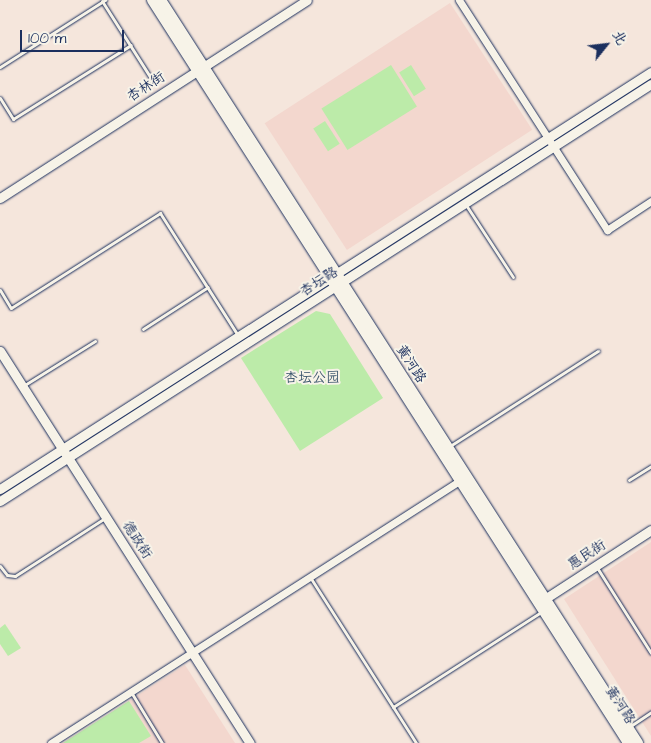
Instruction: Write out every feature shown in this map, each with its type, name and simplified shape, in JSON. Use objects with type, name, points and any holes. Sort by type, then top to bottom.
[{"type":"main road","name":"黄河路","points":[[152,0],[200,68],[460,480],[542,604],[638,743]]},
{"type":"main road","name":"黄河路","points":[[161,0],[200,68]]},
{"type":"main road","name":"黄河路","points":[[336,281],[448,447],[628,743]]},
{"type":"street","name":"杏林街","points":[[0,198],[307,0]]},
{"type":"street","points":[[459,0],[607,230],[651,201]]},
{"type":"street","name":"杏坛路","points":[[0,501],[244,345],[548,138],[651,72]]},
{"type":"street","name":"杏坛路","points":[[0,489],[239,337],[466,204],[651,84]]},
{"type":"street","name":"德政街","points":[[0,351],[250,743]]},
{"type":"street","points":[[51,743],[460,480]]},
{"type":"street","name":"惠民街","points":[[542,604],[651,530]]},
{"type":"lane","points":[[0,67],[103,0],[154,83]]},
{"type":"lane","points":[[0,98],[13,119],[131,45]]},
{"type":"lane","points":[[466,204],[513,277]]},
{"type":"lane","points":[[0,290],[11,308],[160,212],[244,345]]},
{"type":"lane","points":[[143,329],[208,287]]},
{"type":"lane","points":[[23,387],[95,341]]},
{"type":"lane","points":[[448,447],[598,351]]},
{"type":"lane","points":[[629,480],[651,466]]},
{"type":"lane","points":[[0,566],[7,576],[15,576],[106,517]]},
{"type":"lane","points":[[596,566],[651,653]]},
{"type":"lane","points":[[310,577],[416,743]]},
{"type":"lane","points":[[393,707],[542,604]]},
{"type":"lane","points":[[131,692],[162,743]]},
{"type":"lane","points":[[628,727],[651,712]]},
{"type":"shaded area","points":[[450,3],[532,130],[347,250],[265,123]]},
{"type":"shaded area","points":[[651,542],[651,736],[564,599]]},
{"type":"shaded area","points":[[185,665],[235,743],[63,743]]},
{"type":"green space","points":[[391,65],[417,107],[347,150],[321,108]]},
{"type":"green space","points":[[411,65],[426,89],[414,96],[399,72]]},
{"type":"green space","points":[[325,121],[340,144],[328,151],[313,129]]},
{"type":"green space","name":"杏坛公园","points":[[316,311],[330,314],[383,398],[300,451],[241,358]]},
{"type":"green space","points":[[5,624],[21,648],[8,656],[0,644],[0,628]]},
{"type":"green space","points":[[129,701],[151,736],[139,743],[63,743]]}]
